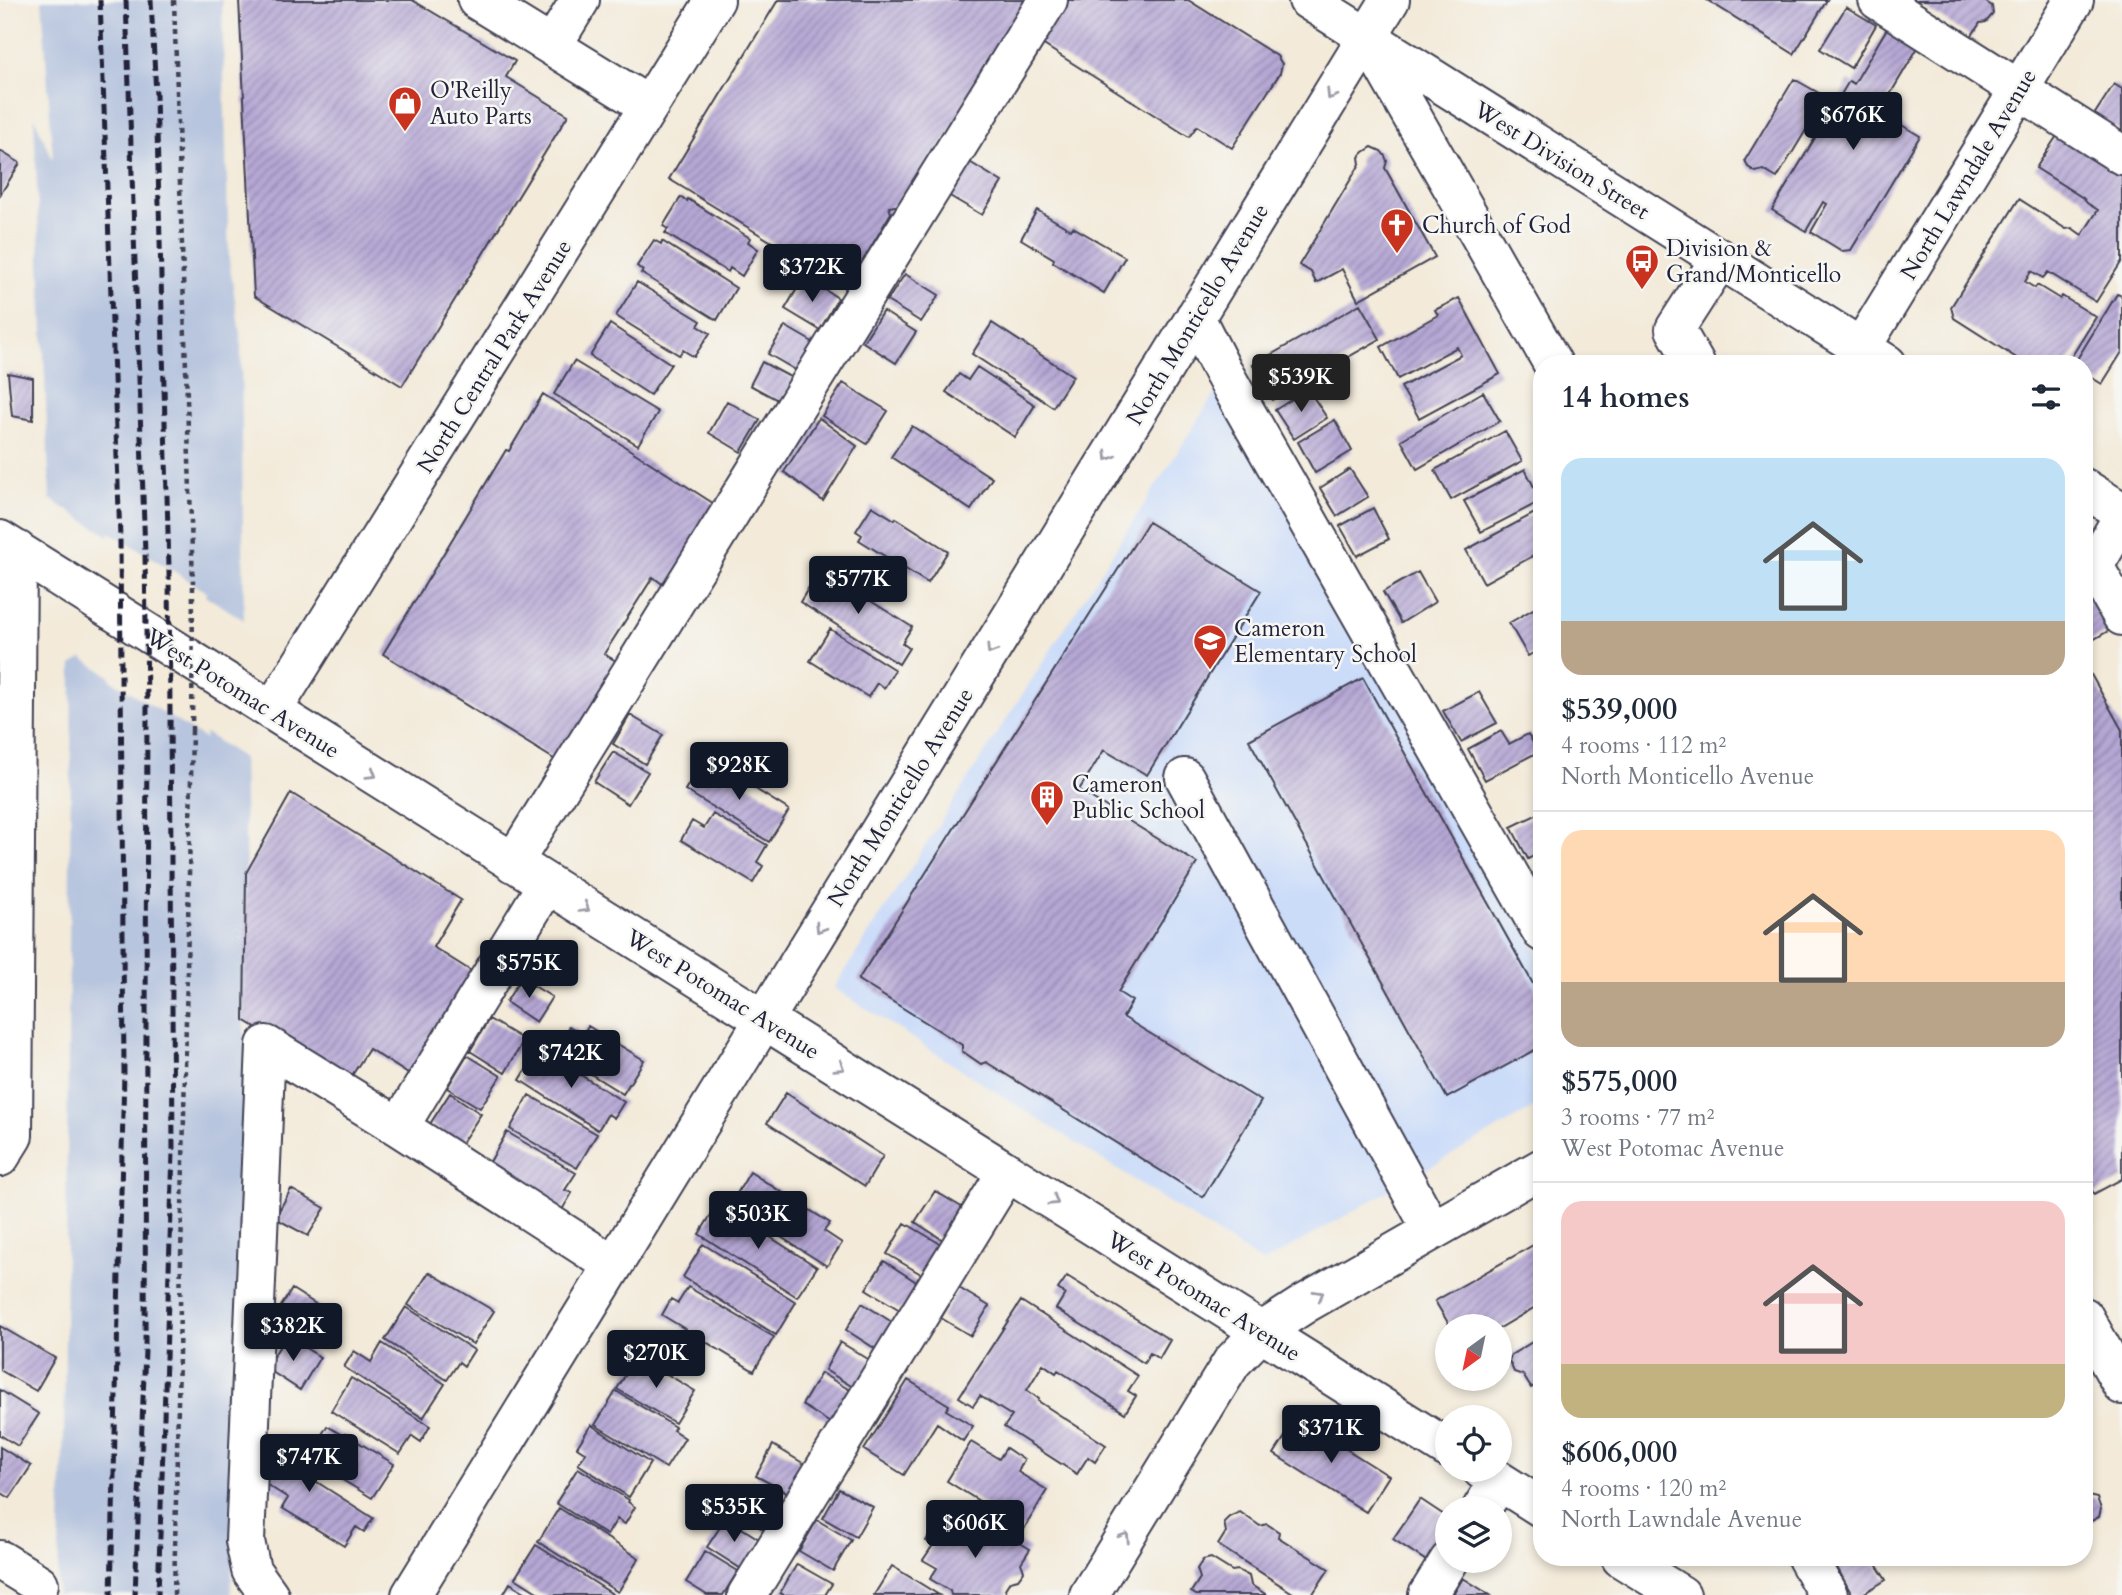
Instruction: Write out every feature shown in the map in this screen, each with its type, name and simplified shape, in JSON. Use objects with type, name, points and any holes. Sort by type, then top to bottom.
[{"type":"street","points":[[477,0],[649,106]]},
{"type":"street","points":[[552,46],[580,0]]},
{"type":"street","name":"North Central Park Avenue","points":[[272,712],[715,0]]},
{"type":"street","points":[[513,863],[1048,0]]},
{"type":"street","name":"West Division Street","points":[[1308,0],[1872,355]]},
{"type":"street","points":[[1347,0],[1548,355]]},
{"type":"street","name":"North Monticello Avenue","points":[[411,1595],[1390,0]]},
{"type":"street","points":[[1878,0],[2122,155]]},
{"type":"street","name":"North Lawndale Avenue","points":[[1875,355],[2019,90],[2074,0]]},
{"type":"street","points":[[1690,355],[1675,329],[1720,259]]},
{"type":"street","points":[[1195,317],[1223,372],[1533,916]]},
{"type":"street","points":[[2093,494],[2122,512]]},
{"type":"street","points":[[2122,518],[2094,566],[2122,616]]},
{"type":"street","points":[[0,1157],[13,1136],[7,875],[8,545]]},
{"type":"street","name":"West Potomac Avenue","points":[[8,545],[1435,1441]]},
{"type":"street","points":[[1185,778],[1432,1230]]},
{"type":"street","points":[[399,1127],[547,884]]},
{"type":"street","points":[[268,1595],[251,1570],[245,1541],[266,1045],[613,1265]]},
{"type":"street","points":[[747,1595],[1007,1172]]},
{"type":"street","points":[[1089,1595],[1232,1362],[1261,1332],[1306,1303],[1533,1173]]},
{"type":"street","points":[[2093,1333],[2122,1385]]},
{"type":"street","points":[[1487,1486],[1533,1504]]},
{"type":"street","points":[[0,1560],[39,1584]]},
{"type":"street","points":[[1634,1566],[1681,1595]]},
{"type":"street","points":[[1812,1566],[1828,1595]]},
{"type":"street","points":[[1428,1595],[1442,1573]]},
{"type":"path","points":[[174,0],[193,583],[174,1595]]},
{"type":"shaded area","points":[[42,0],[222,0],[229,260],[241,340],[244,620],[206,596],[206,592],[193,583],[50,499],[34,117],[53,160]]},
{"type":"shaded area","name":"Cameron Elementary School","points":[[1223,381],[1533,945],[1533,1108],[1263,1263],[834,988]]},
{"type":"shaded area","points":[[82,658],[110,676],[111,680],[192,731],[205,739],[205,733],[243,758],[246,873],[244,1020],[248,1157],[231,1595],[57,1595],[64,1430],[72,665]]},
{"type":"building","points":[[239,0],[412,0],[515,61],[506,77],[568,115],[402,386],[254,296]]},
{"type":"building","points":[[778,0],[1030,0],[906,204],[889,207],[891,213],[847,288],[669,179]]},
{"type":"building","points":[[1066,0],[1188,0],[1277,56],[1282,64],[1280,73],[1232,148],[1197,126],[1189,137],[1039,42]]},
{"type":"building","points":[[1707,0],[1827,0],[1794,54]]},
{"type":"building","points":[[1914,0],[1983,0],[1992,6],[1993,14],[1986,22],[1980,23],[1971,37]]},
{"type":"building","points":[[1846,7],[1876,25],[1851,68],[1820,49]]},
{"type":"building","points":[[1889,25],[1920,44],[1876,118],[1881,121],[1885,115],[1920,136],[1851,250],[1842,251],[1811,232],[1827,204],[1823,202],[1806,231],[1772,210],[1849,81],[1854,84]]},
{"type":"building","points":[[1794,79],[1826,97],[1777,178],[1763,170],[1756,172],[1748,167],[1745,160]]},
{"type":"building","points":[[2114,84],[2122,89],[2122,132],[2094,115]]},
{"type":"building","points":[[2062,128],[2122,166],[2122,261],[2096,302],[2048,272],[2043,278],[2031,271],[2025,282],[2035,288],[2037,285],[2060,299],[2062,296],[2096,317],[2073,355],[2012,355],[1954,318],[1951,307],[2019,199],[2066,229],[2072,228],[2082,235],[2098,210],[2036,168]]},
{"type":"building","points":[[1372,147],[1385,156],[1385,168],[1435,257],[1358,300],[1342,269],[1316,283],[1311,272],[1299,265],[1360,164],[1359,157]]},
{"type":"building","points":[[0,151],[20,163],[0,195]]},
{"type":"building","points":[[968,161],[1002,182],[982,215],[948,195]]},
{"type":"building","points":[[681,197],[750,238],[748,242],[758,249],[742,276],[730,268],[728,272],[665,233],[668,229],[663,226]]},
{"type":"building","points":[[1037,210],[1125,257],[1104,293],[1021,239]]},
{"type":"building","points":[[654,240],[661,244],[662,241],[736,288],[717,320],[641,273],[643,271],[637,266]]},
{"type":"building","points":[[905,274],[939,295],[921,322],[887,301]]},
{"type":"building","points":[[804,277],[838,298],[820,330],[785,309]]},
{"type":"building","points":[[637,282],[701,321],[698,326],[710,333],[694,357],[683,350],[679,355],[616,316]]},
{"type":"building","points":[[2117,294],[2122,296],[2122,352],[2102,384],[2093,378],[2093,355],[2080,355]]},
{"type":"building","points":[[1459,298],[1500,374],[1419,418],[1401,387],[1461,355],[1457,347],[1398,379],[1381,347],[1438,315],[1435,310]]},
{"type":"building","points":[[1360,304],[1380,339],[1272,400],[1253,365]]},
{"type":"building","points":[[883,311],[916,332],[896,363],[863,342]]},
{"type":"building","points":[[992,323],[1073,376],[1053,407],[972,354]]},
{"type":"building","points":[[610,324],[671,364],[650,395],[590,356]]},
{"type":"building","points":[[785,326],[816,344],[799,372],[768,354]]},
{"type":"building","points":[[574,361],[658,412],[638,445],[554,394]]},
{"type":"building","points":[[762,362],[794,379],[781,402],[750,385]]},
{"type":"building","points":[[977,367],[1035,405],[1015,437],[946,392],[959,374],[968,380]]},
{"type":"building","points":[[8,373],[33,378],[33,420],[12,416]]},
{"type":"building","points":[[843,383],[888,411],[867,444],[822,416]]},
{"type":"building","points":[[1308,389],[1327,418],[1294,439],[1275,410]]},
{"type":"building","points":[[1483,392],[1500,421],[1417,469],[1401,440]]},
{"type":"building","points":[[543,394],[719,507],[670,590],[653,577],[604,654],[623,665],[562,764],[383,654],[506,450],[509,451]]},
{"type":"building","points":[[727,401],[760,420],[741,452],[709,433]]},
{"type":"building","points":[[819,418],[857,446],[823,501],[784,472]]},
{"type":"building","points":[[1335,420],[1352,451],[1315,473],[1298,442]]},
{"type":"building","points":[[912,426],[992,478],[971,510],[891,457]]},
{"type":"building","points":[[1505,431],[1522,461],[1451,500],[1435,470]]},
{"type":"building","points":[[1350,469],[1368,497],[1337,516],[1320,488]]},
{"type":"building","points":[[1525,469],[1533,485],[1533,505],[1481,532],[1464,501]]},
{"type":"building","points":[[872,506],[948,551],[928,583],[859,540],[862,535],[856,531]]},
{"type":"building","points":[[1373,508],[1389,539],[1357,556],[1340,526]]},
{"type":"building","points":[[1533,514],[1533,556],[1484,583],[1466,550]]},
{"type":"building","name":"Cameron Public School","points":[[1148,522],[1261,591],[1147,775],[1104,750],[1079,790],[1197,863],[1118,992],[1132,1001],[1123,1017],[1261,1101],[1203,1197],[986,1062],[981,1064],[962,1051],[962,1045],[858,980]]},
{"type":"building","points":[[820,569],[912,627],[902,643],[909,648],[899,664],[800,602]]},
{"type":"building","points":[[1418,572],[1435,602],[1401,623],[1383,592]]},
{"type":"building","points":[[2093,603],[2108,631],[2093,640]]},
{"type":"building","points":[[1533,609],[1533,653],[1528,656],[1509,623]]},
{"type":"building","points":[[830,629],[895,670],[884,688],[877,683],[868,697],[810,661]]},
{"type":"building","points":[[1363,678],[1533,984],[1533,1051],[1447,1098],[1249,740]]},
{"type":"building","points":[[2093,678],[2122,730],[2122,1179],[2094,1194]]},
{"type":"building","points":[[1479,692],[1497,723],[1461,742],[1443,711]]},
{"type":"building","points":[[630,715],[663,735],[645,764],[613,744]]},
{"type":"building","points":[[1501,731],[1509,744],[1528,734],[1533,743],[1533,755],[1485,780],[1468,749]]},
{"type":"building","points":[[613,752],[648,772],[628,804],[594,782]]},
{"type":"building","points":[[720,767],[789,810],[769,842],[685,790],[698,769],[713,778]]},
{"type":"building","points":[[291,793],[461,900],[433,947],[476,974],[413,1077],[369,1049],[347,1083],[244,1020],[246,873]]},
{"type":"building","points":[[713,814],[767,845],[757,862],[763,866],[753,883],[681,840],[692,821],[704,828]]},
{"type":"building","points":[[1533,816],[1533,856],[1528,859],[1511,827]]},
{"type":"building","points":[[521,978],[552,997],[536,1022],[506,1002]]},
{"type":"building","points":[[489,1019],[524,1040],[505,1073],[470,1051]]},
{"type":"building","points":[[569,1026],[583,1034],[588,1026],[644,1060],[623,1094],[549,1048],[552,1042],[557,1045]]},
{"type":"building","points":[[539,1049],[624,1102],[614,1118],[608,1114],[598,1130],[520,1080]]},
{"type":"building","points":[[467,1055],[501,1076],[480,1108],[447,1088]]},
{"type":"building","points":[[450,1093],[481,1114],[461,1144],[430,1124]]},
{"type":"building","points":[[786,1093],[883,1156],[865,1186],[767,1123]]},
{"type":"building","points":[[529,1095],[597,1134],[577,1168],[510,1129]]},
{"type":"building","points":[[507,1132],[576,1173],[565,1190],[572,1193],[562,1210],[487,1167]]},
{"type":"building","points":[[750,1172],[830,1223],[824,1231],[842,1243],[827,1266],[730,1205]]},
{"type":"building","points":[[291,1189],[325,1208],[308,1236],[275,1218]]},
{"type":"building","points":[[935,1191],[963,1208],[943,1240],[915,1222]]},
{"type":"building","points":[[718,1204],[817,1267],[797,1297],[699,1234]]},
{"type":"building","points":[[905,1223],[944,1246],[926,1277],[887,1254]]},
{"type":"building","points":[[703,1244],[796,1302],[776,1335],[683,1277]]},
{"type":"building","points":[[1533,1245],[1533,1308],[1512,1321],[1512,1314],[1443,1314],[1435,1301]]},
{"type":"building","points":[[884,1261],[921,1285],[903,1312],[866,1289]]},
{"type":"building","points":[[429,1272],[494,1311],[473,1344],[408,1305]]},
{"type":"building","points":[[1067,1276],[1170,1340],[1159,1359],[1150,1353],[1144,1363],[1056,1309],[1065,1294],[1058,1289]]},
{"type":"building","points":[[688,1287],[774,1337],[754,1371],[706,1342],[700,1353],[678,1339],[685,1329],[662,1315],[671,1299],[678,1303]]},
{"type":"building","points":[[959,1288],[989,1306],[971,1336],[941,1318]]},
{"type":"building","points":[[292,1289],[325,1310],[306,1340],[273,1319]]},
{"type":"building","points":[[1021,1301],[1138,1376],[1128,1391],[1136,1396],[1125,1413],[1058,1370],[1056,1373],[1043,1364],[1027,1390],[1039,1399],[1038,1401],[1106,1445],[1095,1462],[1088,1457],[1077,1474],[1004,1427],[1012,1416],[980,1396],[973,1406],[959,1397]]},
{"type":"building","points":[[862,1303],[895,1324],[879,1351],[846,1330]]},
{"type":"building","points":[[406,1307],[474,1350],[464,1366],[459,1362],[447,1380],[385,1340]]},
{"type":"building","points":[[0,1326],[55,1358],[36,1391],[0,1370]]},
{"type":"building","points":[[286,1336],[320,1357],[300,1390],[266,1368]]},
{"type":"building","points":[[840,1342],[873,1362],[858,1390],[825,1370]]},
{"type":"building","points":[[1533,1342],[1533,1387],[1531,1388],[1523,1375],[1514,1372],[1512,1354]]},
{"type":"building","points":[[382,1343],[445,1384],[423,1418],[344,1367],[354,1351],[371,1362]]},
{"type":"building","points":[[637,1356],[695,1391],[675,1423],[617,1389]]},
{"type":"building","points":[[821,1373],[855,1393],[835,1426],[802,1405]]},
{"type":"building","points":[[351,1378],[430,1426],[421,1442],[412,1436],[400,1454],[331,1411]]},
{"type":"building","points":[[908,1380],[949,1405],[946,1410],[973,1426],[963,1441],[937,1423],[904,1475],[864,1450]]},
{"type":"building","points":[[0,1390],[39,1414],[18,1446],[0,1435]]},
{"type":"building","points":[[616,1391],[675,1427],[673,1430],[685,1438],[666,1468],[595,1425]]},
{"type":"building","points":[[1297,1418],[1389,1476],[1366,1512],[1274,1454]]},
{"type":"building","points":[[591,1425],[650,1463],[629,1497],[578,1464],[586,1453],[577,1447]]},
{"type":"building","points":[[327,1426],[394,1464],[372,1498],[323,1468],[309,1456]]},
{"type":"building","points":[[270,1437],[312,1463],[306,1475],[373,1518],[364,1532],[356,1527],[344,1546],[282,1508],[288,1498],[261,1481],[259,1455]]},
{"type":"building","points":[[971,1442],[999,1459],[1006,1448],[1024,1460],[1018,1472],[1047,1490],[1024,1529],[947,1481]]},
{"type":"building","points":[[773,1445],[806,1465],[790,1494],[756,1476]]},
{"type":"building","points":[[0,1447],[31,1466],[10,1498],[0,1492]]},
{"type":"building","points":[[578,1468],[629,1500],[635,1507],[625,1524],[617,1519],[607,1535],[556,1503]]},
{"type":"building","points":[[754,1484],[786,1503],[767,1532],[736,1511]]},
{"type":"building","points":[[839,1489],[873,1507],[856,1537],[823,1518]]},
{"type":"building","points":[[2093,1497],[2097,1498],[2101,1509],[2099,1517],[2093,1520]]},
{"type":"building","points":[[1420,1499],[1435,1509],[1435,1558],[1431,1564],[1393,1539]]},
{"type":"building","points":[[559,1508],[639,1558],[618,1592],[538,1542]]},
{"type":"building","points":[[1240,1512],[1260,1526],[1267,1524],[1279,1532],[1278,1537],[1329,1569],[1312,1595],[1296,1595],[1218,1545],[1226,1532],[1224,1522]]},
{"type":"building","points":[[726,1518],[762,1541],[743,1570],[707,1547]]},
{"type":"building","points":[[969,1518],[988,1531],[997,1529],[1030,1549],[1021,1563],[1024,1571],[1018,1579],[1010,1581],[1005,1589],[1007,1595],[951,1595],[950,1591],[930,1579],[937,1568],[923,1560],[933,1545],[926,1541],[933,1529],[940,1534],[949,1521],[961,1529]]},
{"type":"building","points":[[817,1520],[851,1540],[833,1571],[799,1551]]},
{"type":"building","points":[[536,1545],[614,1595],[542,1595],[515,1578]]},
{"type":"building","points":[[705,1551],[738,1571],[723,1595],[707,1595],[686,1582]]},
{"type":"building","points":[[1211,1558],[1232,1571],[1238,1570],[1249,1576],[1251,1585],[1267,1595],[1196,1595],[1191,1592],[1200,1578],[1197,1569],[1203,1560]]},
{"type":"building","points":[[797,1564],[832,1584],[825,1595],[780,1593]]},
{"type":"building","points":[[892,1566],[939,1595],[874,1595]]},
{"type":"building","points":[[1836,1566],[1877,1566],[1886,1580],[1861,1595],[1852,1595]]},
{"type":"building","points":[[1463,1578],[1490,1595],[1453,1595]]},
{"type":"building","points":[[510,1583],[530,1595],[503,1595]]},
{"type":"railway","points":[[100,0],[120,538],[124,1072],[111,1595]]},
{"type":"railway","points":[[126,0],[145,554],[147,702],[145,1350],[135,1595]]},
{"type":"railway","points":[[151,0],[169,568],[173,1152],[158,1595]]},
{"type":"place","name":"O'Reilly Auto Parts","points":[[405,133]]},
{"type":"place","name":"Church of God","points":[[1397,255]]},
{"type":"place","name":"Division & Grand/Monticello","points":[[1642,291]]},
{"type":"place","name":"Cameron Elementary School","points":[[1210,671]]},
{"type":"place","name":"Cameron Public School","points":[[1047,827]]}]
